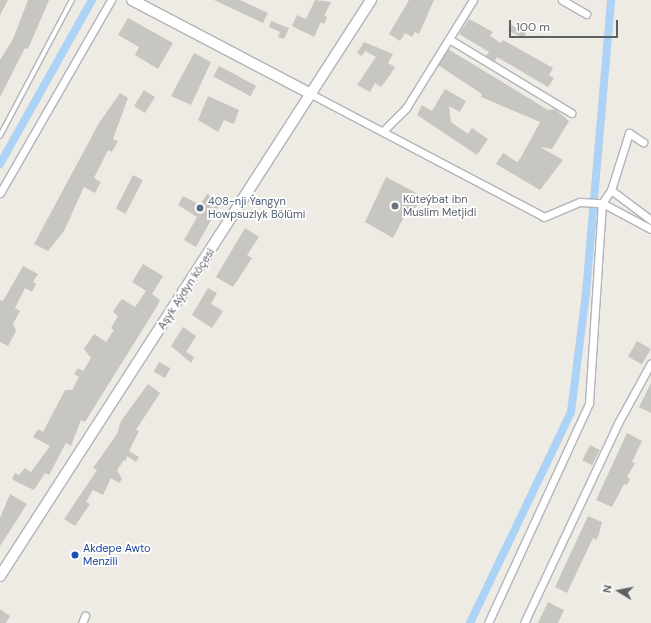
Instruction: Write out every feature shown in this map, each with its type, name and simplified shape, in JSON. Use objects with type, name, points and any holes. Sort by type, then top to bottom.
[{"type":"main road","points":[[132,0],[311,94]]},
{"type":"main road","name":"Aşyk Aýdyn köçesi","points":[[0,576],[371,0]]},
{"type":"street","points":[[0,193],[111,0]]},
{"type":"street","points":[[383,131],[406,108],[473,0]]},
{"type":"street","points":[[562,0],[586,14]]},
{"type":"street","points":[[449,39],[571,113]]},
{"type":"street","points":[[311,94],[544,217],[580,202],[602,203],[651,230]]},
{"type":"street","points":[[488,623],[589,403],[602,203],[611,190],[628,133],[643,142]]},
{"type":"street","points":[[611,190],[651,220]]},
{"type":"street","points":[[524,623],[618,423],[651,362]]},
{"type":"lane","points":[[0,136],[72,0]]},
{"type":"building","points":[[0,0],[8,0],[0,15]]},
{"type":"building","points":[[28,0],[49,0],[28,49],[25,48],[0,97],[0,60],[13,39]]},
{"type":"building","points":[[214,0],[240,0],[268,13],[263,23]]},
{"type":"building","points":[[315,0],[331,2],[324,16],[327,17],[324,24],[321,22],[314,37],[292,26],[297,15],[306,19]]},
{"type":"building","points":[[409,0],[434,0],[419,34],[415,32],[412,37],[405,33],[400,41],[389,34]]},
{"type":"building","points":[[128,18],[173,43],[158,69],[135,55],[139,47],[118,35]]},
{"type":"building","points":[[469,19],[493,32],[490,36],[501,43],[503,40],[553,68],[549,75],[554,78],[548,87],[497,57],[495,61],[486,56],[489,52],[459,34]]},
{"type":"building","points":[[271,21],[289,28],[284,39],[278,37],[280,32],[269,27]]},
{"type":"building","points":[[511,25],[526,33],[523,38],[508,30]]},
{"type":"building","points":[[364,42],[393,54],[388,63],[395,67],[381,87],[375,83],[370,92],[357,85],[376,57],[365,51],[362,56],[357,53]]},
{"type":"building","points":[[448,49],[548,110],[555,109],[569,121],[552,149],[540,147],[563,160],[540,190],[496,164],[503,153],[517,162],[540,122],[481,97],[482,94],[438,65]]},
{"type":"building","points":[[194,53],[211,62],[191,105],[171,96]]},
{"type":"building","points":[[219,66],[256,86],[250,96],[213,77]]},
{"type":"building","points":[[445,89],[466,101],[460,112],[449,106],[451,122],[468,134],[472,128],[488,139],[477,155],[417,115],[422,105],[432,111]]},
{"type":"building","points":[[144,90],[155,97],[145,113],[134,106]]},
{"type":"building","points":[[120,93],[128,98],[113,139],[118,141],[112,152],[108,150],[94,178],[101,182],[95,193],[84,187],[64,231],[48,251],[34,244],[99,123]]},
{"type":"building","points":[[208,96],[239,110],[234,124],[224,120],[218,132],[198,120]]},
{"type":"building","points":[[133,175],[143,180],[126,214],[116,209]]},
{"type":"building","name":"Küteýbat ibn Muslim Metjidi","points":[[386,177],[422,196],[410,217],[405,215],[393,238],[365,222]]},
{"type":"building","points":[[207,194],[221,202],[196,247],[184,240],[197,217],[178,205],[183,196],[200,205]]},
{"type":"building","points":[[245,228],[259,237],[247,255],[252,258],[233,287],[216,277]]},
{"type":"building","points":[[143,264],[163,276],[152,294],[160,300],[156,308],[85,422],[81,420],[71,446],[66,443],[49,475],[45,473],[34,490],[12,479],[15,473],[19,475],[25,468],[31,472],[50,446],[33,437],[38,429],[43,432],[65,390],[72,390],[79,377],[74,374],[78,368],[83,371],[91,358],[84,349],[94,334],[106,342],[114,330],[111,328],[118,316],[113,312],[118,304],[122,299],[135,307],[146,291],[132,282]]},
{"type":"building","points":[[23,266],[38,274],[33,282],[36,284],[32,292],[25,288],[15,308],[20,311],[13,324],[16,331],[8,346],[0,342],[0,300],[3,301]]},
{"type":"building","points":[[208,288],[217,293],[211,304],[223,311],[212,328],[192,315]]},
{"type":"building","points":[[183,327],[196,336],[186,352],[194,357],[191,363],[171,346]]},
{"type":"building","points":[[637,341],[651,349],[642,365],[628,357]]},
{"type":"building","points":[[159,362],[170,368],[165,378],[154,372]]},
{"type":"building","points":[[651,383],[651,413],[639,407]]},
{"type":"building","points":[[148,384],[160,393],[136,430],[139,431],[129,451],[139,457],[136,462],[127,456],[126,461],[124,460],[117,470],[122,479],[119,483],[111,478],[103,495],[93,490],[86,502],[90,504],[75,526],[64,519],[97,470],[93,468],[117,434],[121,421]]},
{"type":"building","points":[[627,433],[642,441],[632,462],[635,463],[627,477],[630,479],[627,485],[624,484],[612,507],[596,500]]},
{"type":"building","points":[[590,445],[600,450],[592,465],[582,460]]},
{"type":"building","points":[[10,494],[27,504],[0,546],[0,518]]},
{"type":"building","points":[[588,516],[602,522],[599,534],[596,540],[593,538],[567,593],[555,587]]},
{"type":"building","points":[[548,602],[564,610],[558,623],[538,623]]},
{"type":"building","points":[[0,609],[10,616],[6,623],[0,623]]},
{"type":"waterway","points":[[0,164],[92,0]]},
{"type":"waterway","points":[[470,623],[571,412],[586,293],[611,0]]},
{"type":"place","name":"Küteýbat ibn Muslim Metjidi","points":[[395,206]]},
{"type":"place","name":"408-nji Ýangyn Howpsuzlyk Bölümi","points":[[200,208]]},
{"type":"place","name":"Akdepe Awto Menzili","points":[[75,555]]}]
